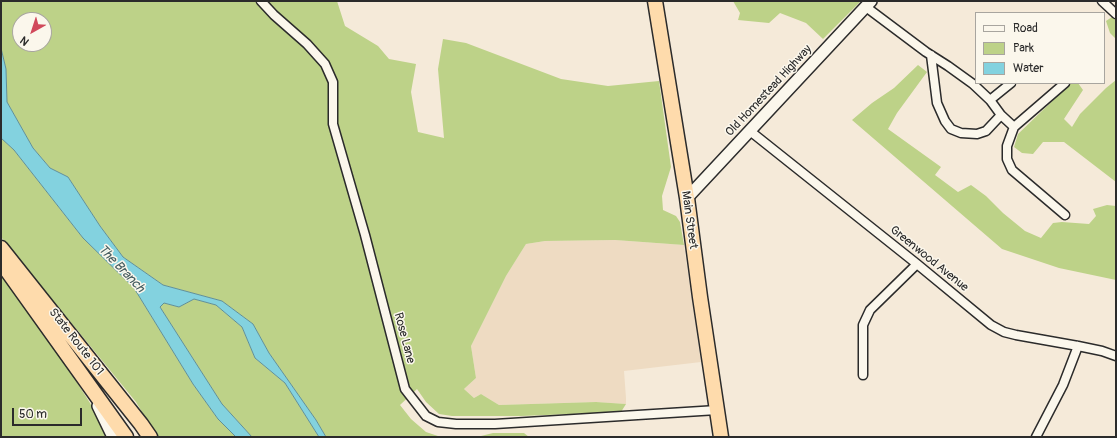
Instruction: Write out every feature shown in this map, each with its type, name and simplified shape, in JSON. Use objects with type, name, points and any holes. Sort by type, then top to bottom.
[{"type":"highway","name":"Main Street","points":[[655,3],[686,198],[721,437]]},
{"type":"highway","name":"State Route 101","points":[[1,248],[150,437]]},
{"type":"highway","name":"State Route 101","points":[[1,262],[126,437]]},
{"type":"main road","name":"Old Homestead Highway","points":[[686,198],[869,4]]},
{"type":"main road","points":[[84,378],[113,437]]},
{"type":"street","name":"Rose Lane","points":[[261,1],[274,15],[308,44],[325,64],[333,82],[333,124],[405,389],[426,416],[438,422],[456,424],[495,424],[717,410]]},
{"type":"street","points":[[1102,1],[1116,14]]},
{"type":"street","points":[[869,4],[932,55],[973,84],[990,100],[1001,115],[1014,127]]},
{"type":"street","points":[[932,55],[937,103],[945,121],[951,129],[962,133],[977,134],[986,131],[1001,115]]},
{"type":"street","points":[[990,100],[1010,84]]},
{"type":"street","points":[[1064,84],[1014,127],[1007,146],[1007,159],[1012,170],[1064,215]]},
{"type":"street","name":"Greenwood Avenue","points":[[750,131],[991,325],[1016,335],[1102,351],[1116,356]]},
{"type":"street","points":[[863,375],[863,325],[870,310],[917,264]]},
{"type":"street","points":[[1036,437],[1063,385],[1078,346]]},
{"type":"shaded area","points":[[615,240],[684,245],[701,362],[624,371],[626,404],[596,402],[499,405],[481,394],[474,398],[464,389],[476,378],[471,346],[506,276],[526,244],[545,241]]},
{"type":"green space","points":[[1,1],[337,1],[345,26],[378,46],[389,59],[416,64],[411,92],[418,132],[444,138],[438,69],[443,39],[466,43],[561,79],[608,86],[659,81],[671,167],[662,196],[663,210],[676,216],[680,222],[684,245],[615,240],[545,241],[526,244],[506,276],[471,346],[476,378],[464,389],[474,398],[481,394],[499,405],[596,402],[626,404],[621,412],[521,416],[452,416],[439,414],[426,402],[417,389],[400,405],[411,419],[426,432],[441,437],[326,437],[316,420],[269,353],[253,324],[222,301],[163,285],[123,257],[100,226],[68,177],[50,168],[33,148],[7,102],[6,69],[1,48]]},
{"type":"green space","points":[[733,1],[861,1],[823,39],[806,23],[780,13],[769,23],[738,20],[740,13]]},
{"type":"green space","points":[[1112,17],[1116,20],[1116,39],[1110,33],[1106,21]]},
{"type":"green space","points":[[918,65],[927,72],[897,113],[888,129],[941,167],[935,175],[958,192],[971,185],[986,196],[1003,213],[1025,231],[1041,238],[1053,223],[1062,222],[1089,224],[1096,216],[1093,209],[1107,205],[1116,206],[1116,280],[1059,268],[1002,249],[852,120],[872,103],[894,88]]},
{"type":"green space","points":[[1116,80],[1116,182],[1064,142],[1043,142],[1033,154],[1022,153],[1014,147],[1018,134],[1070,84],[1079,84],[1083,90],[1064,119],[1072,127],[1080,114]]},
{"type":"green space","points":[[1,138],[14,150],[83,238],[134,288],[193,384],[218,419],[236,437],[157,437],[136,402],[1,237]]},
{"type":"green space","points":[[1,272],[52,343],[90,403],[108,437],[1,437]]},
{"type":"green space","points":[[194,299],[216,305],[242,327],[255,358],[285,383],[319,437],[252,437],[222,404],[160,307],[164,303],[179,307]]},
{"type":"green space","points":[[493,433],[524,433],[529,437],[477,437]]},
{"type":"water","name":"The Branch","points":[[1,48],[6,69],[7,102],[33,148],[50,168],[68,177],[100,226],[123,257],[163,285],[222,301],[253,324],[269,353],[316,420],[326,437],[319,437],[285,383],[255,358],[242,327],[216,305],[194,299],[179,307],[164,303],[160,307],[222,404],[252,437],[236,437],[218,419],[193,384],[134,288],[83,238],[14,150],[1,138]]}]
